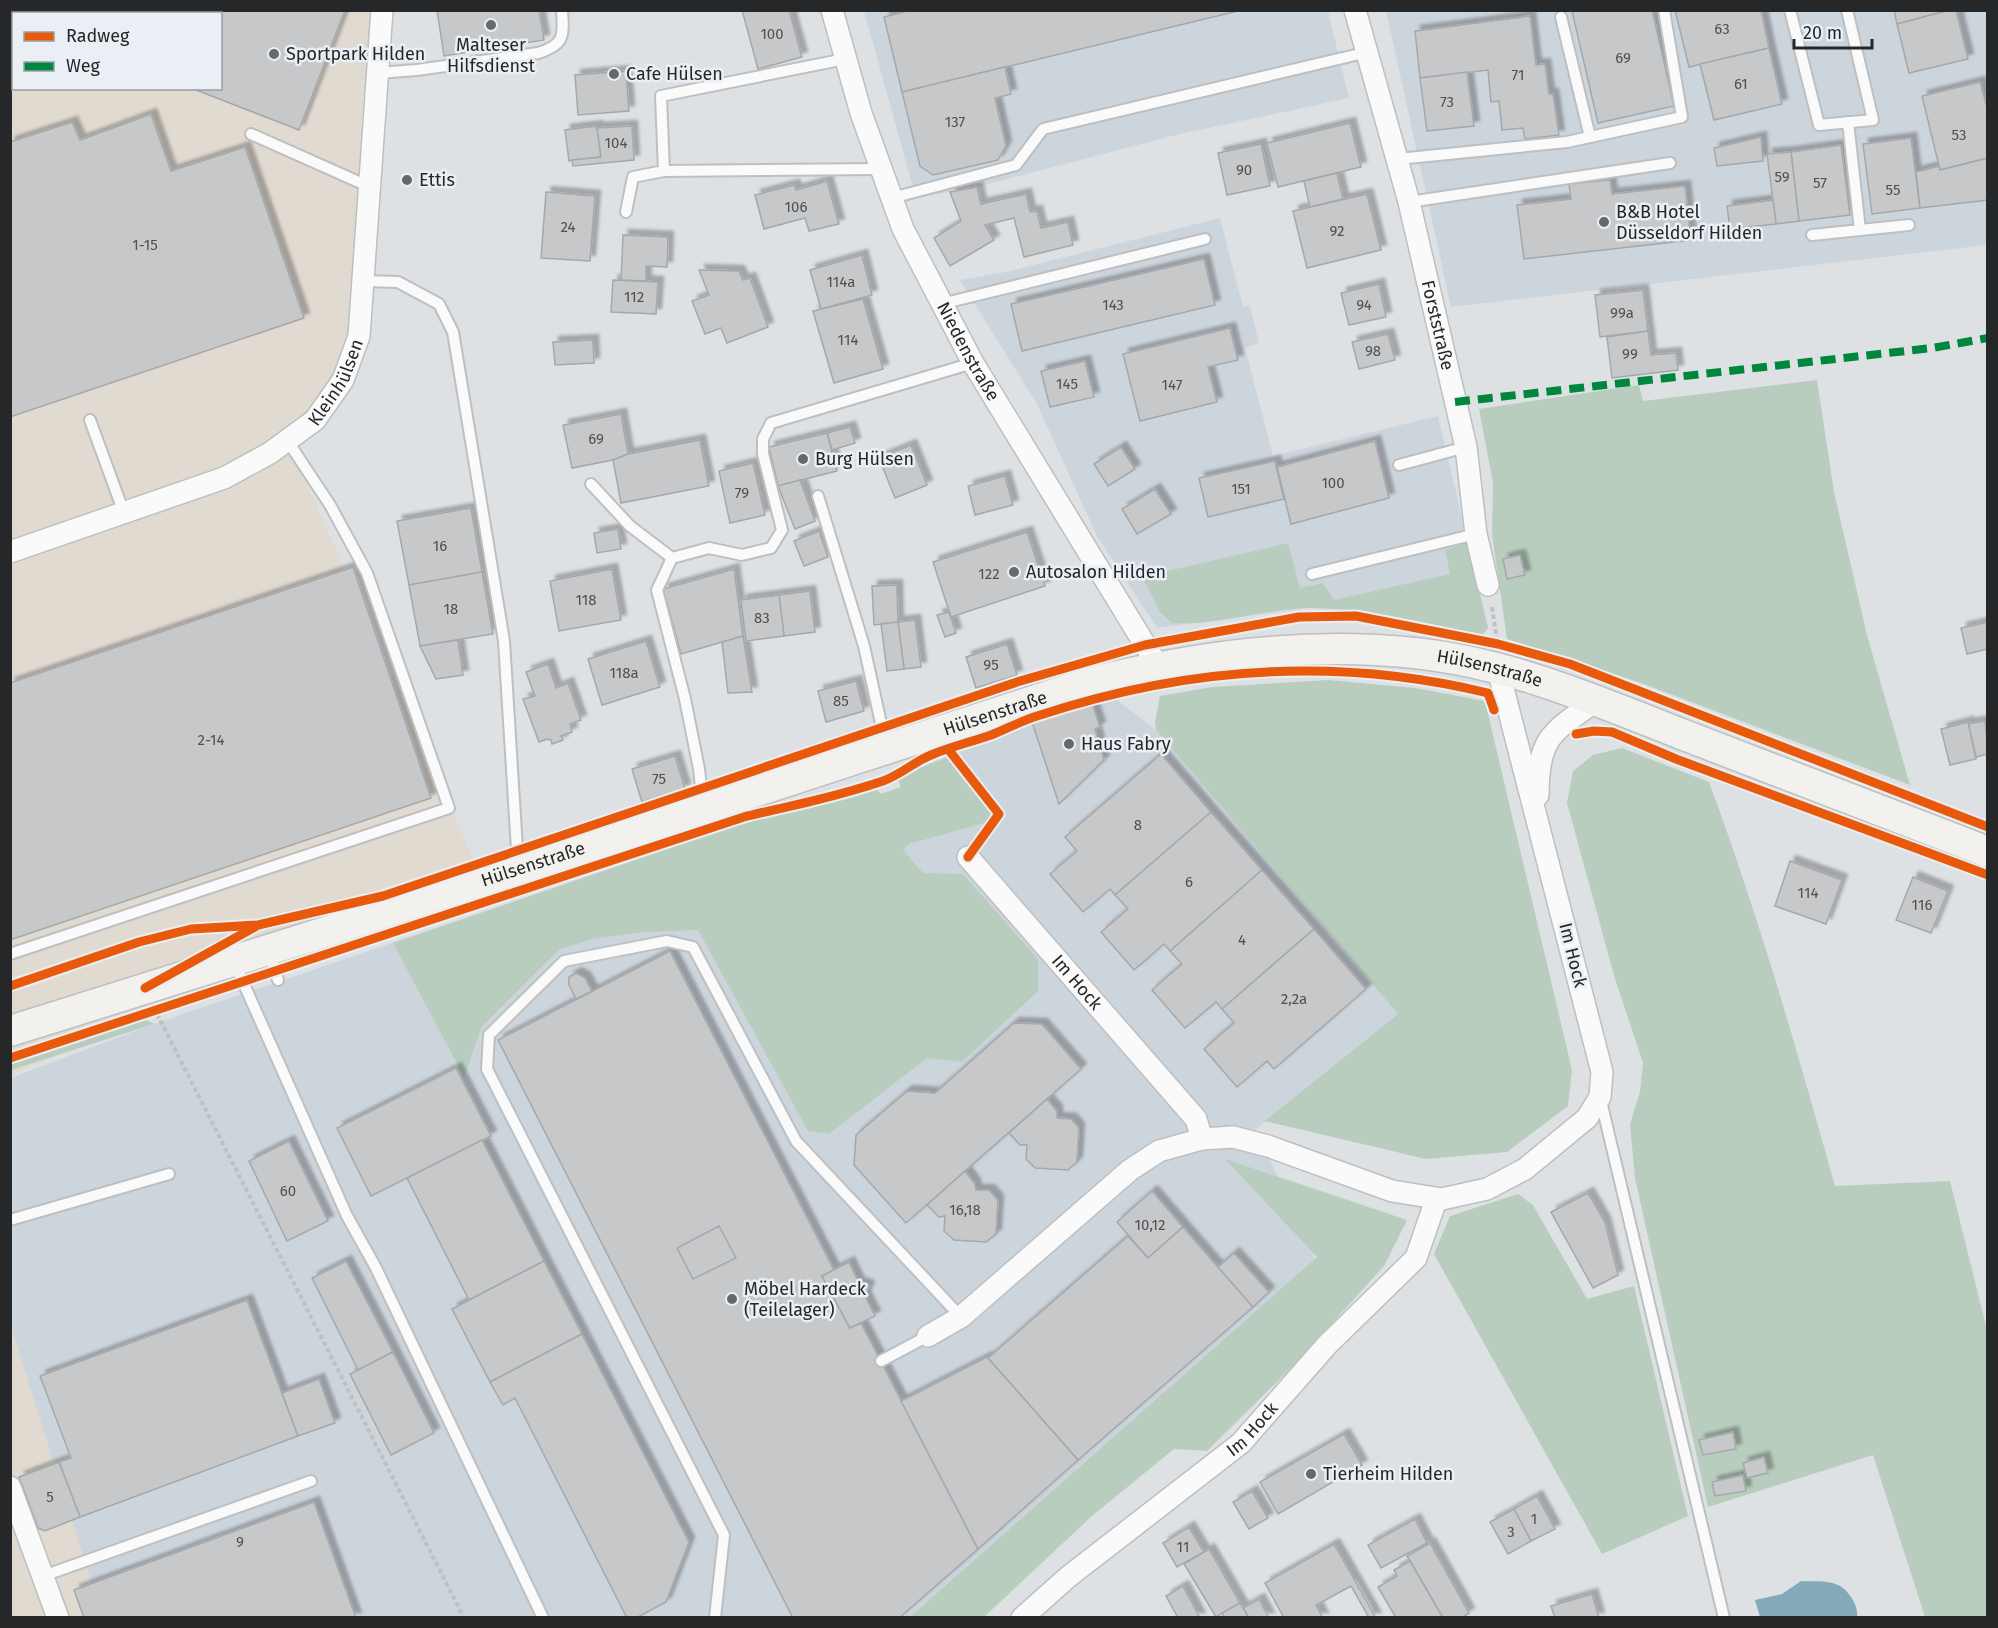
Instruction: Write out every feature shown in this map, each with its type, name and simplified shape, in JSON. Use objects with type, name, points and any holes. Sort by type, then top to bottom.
[{"type":"main road","name":"Hülsenstraße","points":[[10,1031],[704,809],[1024,702],[1158,666],[1316,647],[1498,657],[1596,701],[1988,852]]},
{"type":"street","name":"Kleinhülsen","points":[[10,552],[224,478],[270,453],[315,420],[344,380],[359,336],[382,10]]},
{"type":"street","name":"Niedenstraße","points":[[832,10],[845,59],[891,198],[903,229],[940,304],[973,363],[1090,551],[1158,666]]},
{"type":"street","name":"Forststraße","points":[[1355,10],[1409,202],[1466,447],[1476,534],[1488,585]]},
{"type":"street","name":"Im Hock","points":[[1498,657],[1602,1072],[1600,1097]]},
{"type":"street","name":"Im Hock","points":[[1537,814],[1538,774],[1548,738],[1555,730],[1596,701]]},
{"type":"street","name":"Im Hock","points":[[968,857],[1196,1119],[1202,1138]]},
{"type":"street","points":[[928,1336],[961,1317],[1130,1170],[1159,1151],[1202,1138],[1233,1137],[1392,1191],[1436,1200],[1487,1189],[1526,1169],[1587,1118],[1600,1097]]},
{"type":"street","name":"Im Hock","points":[[1022,1617],[1068,1577],[1241,1443],[1327,1345],[1416,1258],[1436,1200]]},
{"type":"street","points":[[10,1486],[58,1617]]},
{"type":"lane","points":[[378,73],[428,69],[538,53],[555,48],[561,39],[562,10]]},
{"type":"lane","points":[[1398,159],[1568,142],[1682,117],[1664,10]]},
{"type":"lane","points":[[1790,10],[1818,125],[1873,120],[1847,10]]},
{"type":"lane","points":[[1561,17],[1590,136]]},
{"type":"lane","points":[[891,198],[1016,165],[1043,129],[1368,52]]},
{"type":"lane","points":[[664,171],[661,96],[845,59]]},
{"type":"lane","points":[[1848,122],[1860,230]]},
{"type":"lane","points":[[250,134],[370,187]]},
{"type":"lane","points":[[1409,202],[1670,164]]},
{"type":"lane","points":[[626,212],[633,177],[664,171],[881,169]]},
{"type":"lane","points":[[1812,235],[1909,225]]},
{"type":"lane","points":[[940,304],[1206,239]]},
{"type":"lane","points":[[363,281],[398,282],[439,304],[453,332],[504,641],[518,869]]},
{"type":"lane","points":[[704,809],[699,769],[685,699],[657,590],[672,558],[709,548],[742,555],[771,548],[782,530],[763,454],[763,439],[771,423],[973,363]]},
{"type":"lane","points":[[90,420],[124,513]]},
{"type":"lane","points":[[10,954],[449,808],[367,573],[330,505],[288,440]]},
{"type":"lane","points":[[1399,465],[1466,447]]},
{"type":"lane","points":[[591,484],[630,526],[672,558]]},
{"type":"lane","points":[[818,496],[864,646],[886,749]]},
{"type":"lane","points":[[1312,574],[1476,534]]},
{"type":"lane","points":[[715,1617],[724,1535],[487,1069],[489,1035],[564,961],[666,941],[693,947],[796,1141],[961,1317]]},
{"type":"lane","points":[[268,950],[278,980]]},
{"type":"lane","points":[[234,961],[347,1216],[376,1268],[543,1617]]},
{"type":"lane","name":"Im Hock","points":[[1600,1097],[1724,1617]]},
{"type":"lane","points":[[10,1220],[169,1173]]},
{"type":"lane","points":[[880,1361],[928,1336]]},
{"type":"lane","points":[[43,1576],[311,1481]]},
{"type":"path","points":[[1488,585],[1498,657]]},
{"type":"path","points":[[155,1009],[464,1617]]},
{"type":"shaded area","points":[[11,11],[377,11],[352,376],[292,450],[480,874],[11,1075]]},
{"type":"shaded area","points":[[864,11],[1328,11],[1349,98],[1176,135],[977,187],[916,198]]},
{"type":"shaded area","points":[[1386,11],[1987,11],[1987,245],[1451,307]]},
{"type":"shaded area","points":[[1220,218],[1243,307],[1250,306],[1259,343],[1245,348],[1273,456],[1438,416],[1488,628],[1482,635],[1370,612],[1308,608],[1157,628],[1097,536],[1037,404],[960,280],[1006,272]]},
{"type":"shaded area","points":[[1111,695],[1156,730],[1398,1014],[1256,1129],[1328,1287],[946,1618],[102,1617],[11,1327],[10,1078],[154,1024],[738,825],[855,794],[874,786],[881,794],[901,787],[897,777],[1059,710]]},
{"type":"shaded area","points":[[11,1327],[102,1617],[11,1617]]},
{"type":"green space","points":[[1817,380],[1834,492],[1867,635],[1910,785],[1641,683],[1507,639],[1492,535],[1493,483],[1479,409],[1639,385],[1643,401]]},
{"type":"green space","points":[[1288,543],[1300,588],[1323,583],[1334,600],[1450,574],[1445,550],[1468,543],[1488,628],[1482,635],[1374,613],[1331,608],[1292,609],[1206,622],[1172,623],[1160,612],[1142,577]]},
{"type":"green space","points":[[1328,680],[1415,688],[1485,701],[1572,1070],[1568,1106],[1507,1152],[1426,1159],[1265,1121],[1398,1014],[1156,730],[1155,722],[1160,696],[1212,687]]},
{"type":"green space","points":[[1622,748],[1709,782],[1760,932],[1835,1186],[1950,1181],[1987,1330],[1987,1617],[1925,1617],[1873,1455],[1708,1507],[1635,1178],[1630,1124],[1640,1092],[1643,1063],[1615,979],[1567,803],[1573,771],[1593,755]]},
{"type":"green space","points":[[956,754],[996,804],[987,822],[909,844],[903,850],[923,873],[963,874],[1038,959],[1038,991],[962,1062],[927,1058],[829,1134],[808,1131],[698,930],[645,932],[592,939],[559,950],[482,1026],[464,1077],[393,943],[738,825],[855,794],[874,786],[881,794],[901,787],[897,777]]},
{"type":"green space","points":[[144,1019],[154,1024],[11,1070],[11,1063]]},
{"type":"green space","points":[[1225,1159],[1407,1220],[1384,1266],[1296,1363],[1207,1451],[1174,1449],[1092,1516],[984,1617],[910,1617],[1317,1257]]},
{"type":"green space","points":[[1518,1194],[1533,1205],[1587,1299],[1634,1286],[1688,1516],[1602,1554],[1434,1254],[1450,1216]]},
{"type":"water","points":[[1801,1581],[1827,1582],[1844,1589],[1854,1602],[1857,1617],[1760,1617],[1755,1600],[1782,1594]]},
{"type":"building","name":"Sportpark Hilden","points":[[10,10],[345,10],[299,130],[196,90],[222,90],[222,12],[12,12],[12,20],[10,19]]},
{"type":"building","name":"Malteser Hilfsdienst","points":[[437,10],[539,10],[544,40],[444,56]]},
{"type":"building","points":[[742,10],[789,10],[802,57],[758,69]]},
{"type":"building","points":[[911,10],[1242,10],[902,92],[884,17]]},
{"type":"building","points":[[1652,10],[1674,106],[1598,123],[1572,11]]},
{"type":"building","points":[[1675,10],[1761,10],[1769,48],[1689,67]]},
{"type":"building","points":[[1894,10],[1950,10],[1897,24]]},
{"type":"building","points":[[1956,10],[1968,59],[1909,73],[1897,24]]},
{"type":"building","points":[[1530,16],[1536,65],[1545,64],[1549,94],[1553,94],[1559,135],[1525,139],[1523,128],[1502,130],[1499,101],[1491,102],[1488,70],[1420,78],[1415,31]]},
{"type":"building","points":[[1769,48],[1782,104],[1714,120],[1700,64]]},
{"type":"building","points":[[1005,67],[1011,94],[995,98],[1006,146],[998,160],[933,175],[920,166],[902,92]]},
{"type":"building","points":[[626,71],[629,111],[578,115],[575,75]]},
{"type":"building","points":[[1467,72],[1474,126],[1427,131],[1420,78]]},
{"type":"building","points":[[1980,82],[1988,111],[1988,158],[1940,170],[1922,96]]},
{"type":"building","points":[[151,114],[171,171],[245,147],[304,318],[10,417],[10,142],[72,122],[80,140]]},
{"type":"building","points":[[1350,123],[1361,167],[1278,187],[1267,143]]},
{"type":"building","points":[[597,126],[601,157],[569,161],[565,130]]},
{"type":"building","points":[[632,126],[634,160],[573,166],[572,160],[601,157],[597,128]]},
{"type":"building","points":[[1761,137],[1763,161],[1717,166],[1714,148]]},
{"type":"building","points":[[1911,138],[1920,208],[1872,214],[1863,144]]},
{"type":"building","points":[[1261,144],[1270,186],[1227,195],[1218,153]]},
{"type":"building","points":[[1841,145],[1850,215],[1799,221],[1791,152]]},
{"type":"building","points":[[1791,152],[1799,221],[1776,224],[1767,154]]},
{"type":"building","points":[[1988,158],[1988,200],[1920,208],[1916,172],[1939,166],[1940,170]]},
{"type":"building","points":[[1337,173],[1343,199],[1310,207],[1304,181]]},
{"type":"building","name":"B&B Hotel Düsseldorf Hilden","points":[[1610,180],[1612,194],[1685,186],[1691,240],[1524,259],[1517,205],[1571,199],[1569,184]]},
{"type":"building","points":[[827,181],[839,224],[809,231],[805,218],[764,229],[755,195],[794,185],[796,190]]},
{"type":"building","points":[[977,187],[981,204],[1026,194],[1030,212],[1037,211],[1041,228],[1068,222],[1073,245],[1024,257],[1014,218],[985,225],[994,240],[950,266],[934,238],[961,221],[950,192]]},
{"type":"building","points":[[546,192],[595,196],[590,261],[541,258]]},
{"type":"building","points":[[1367,194],[1381,250],[1307,268],[1293,211]]},
{"type":"building","points":[[1773,200],[1776,224],[1730,229],[1727,206]]},
{"type":"building","points":[[623,235],[668,237],[667,267],[646,266],[646,281],[621,280]]},
{"type":"building","points":[[862,255],[872,295],[821,309],[810,270]]},
{"type":"building","points":[[1204,259],[1215,305],[1022,351],[1011,304]]},
{"type":"building","points":[[699,270],[739,271],[743,280],[750,278],[768,327],[727,343],[721,328],[705,334],[692,301],[709,295]]},
{"type":"building","points":[[613,280],[658,282],[656,314],[611,312]]},
{"type":"building","points":[[1379,284],[1386,317],[1349,325],[1341,293]]},
{"type":"building","points":[[1643,290],[1648,331],[1600,337],[1595,295]]},
{"type":"building","points":[[863,299],[883,369],[834,383],[813,311]]},
{"type":"building","points":[[1230,328],[1238,360],[1208,367],[1217,402],[1140,421],[1123,354]]},
{"type":"building","points":[[1648,331],[1651,355],[1676,353],[1678,370],[1612,378],[1607,337]]},
{"type":"building","points":[[1388,334],[1395,360],[1359,369],[1352,342]]},
{"type":"building","points":[[593,340],[594,363],[555,365],[553,342]]},
{"type":"building","points":[[1085,361],[1094,397],[1050,407],[1041,371]]},
{"type":"building","points":[[621,414],[628,454],[613,460],[572,468],[563,425]]},
{"type":"building","points":[[850,427],[855,443],[832,450],[827,433]]},
{"type":"building","name":"Burg Hülsen","points":[[827,433],[837,471],[778,486],[769,447]]},
{"type":"building","points":[[700,440],[709,486],[621,503],[613,460],[628,454]]},
{"type":"building","points":[[1375,441],[1389,498],[1291,524],[1277,467]]},
{"type":"building","points":[[911,445],[927,485],[895,498],[879,458]]},
{"type":"building","points":[[1121,447],[1135,469],[1108,486],[1094,464]]},
{"type":"building","points":[[1275,461],[1284,499],[1208,517],[1199,478]]},
{"type":"building","points":[[753,463],[765,515],[730,523],[719,471]]},
{"type":"building","points":[[1005,476],[1013,505],[975,515],[968,486]]},
{"type":"building","points":[[800,480],[815,521],[795,529],[778,486]]},
{"type":"building","points":[[1155,489],[1171,514],[1137,534],[1122,509]]},
{"type":"building","points":[[471,508],[482,572],[409,585],[397,521]]},
{"type":"building","points":[[618,529],[621,549],[597,553],[594,533]]},
{"type":"building","points":[[819,531],[828,557],[804,566],[794,541]]},
{"type":"building","points":[[1027,532],[1045,586],[951,617],[933,562]]},
{"type":"building","points":[[1520,555],[1525,575],[1507,579],[1503,559]]},
{"type":"building","points":[[353,567],[431,798],[10,940],[10,683]]},
{"type":"building","points":[[612,569],[621,620],[559,631],[550,581]]},
{"type":"building","points":[[734,569],[743,636],[681,654],[663,589]]},
{"type":"building","points":[[482,572],[493,634],[420,646],[409,585]]},
{"type":"building","points":[[897,585],[898,622],[874,625],[872,586]]},
{"type":"building","points":[[810,591],[815,632],[784,636],[779,595]]},
{"type":"building","points":[[779,595],[784,636],[746,641],[741,600]]},
{"type":"building","points":[[949,612],[956,633],[945,637],[937,615]]},
{"type":"building","points":[[915,620],[921,667],[904,669],[898,622]]},
{"type":"building","points":[[898,622],[904,669],[887,671],[881,624]]},
{"type":"building","points":[[1988,622],[1988,649],[1967,654],[1961,628]]},
{"type":"building","points":[[743,636],[752,692],[728,693],[722,642]]},
{"type":"building","points":[[458,640],[463,675],[436,679],[420,646]]},
{"type":"building","points":[[646,641],[660,687],[602,705],[588,659]]},
{"type":"building","points":[[1007,644],[1017,675],[976,688],[966,657]]},
{"type":"building","points":[[548,664],[556,688],[568,683],[581,720],[570,724],[572,732],[561,736],[563,740],[552,744],[551,740],[547,739],[539,742],[523,699],[535,696],[526,672]]},
{"type":"building","points":[[856,681],[864,711],[826,722],[818,691]]},
{"type":"building","name":"Haus Fabry","points":[[1092,703],[1100,727],[1095,729],[1104,760],[1059,804],[1032,722]]},
{"type":"building","points":[[1985,721],[1988,754],[1976,757],[1968,724]]},
{"type":"building","points":[[1968,722],[1976,759],[1950,765],[1941,729]]},
{"type":"building","points":[[1161,754],[1211,812],[1115,895],[1110,889],[1083,912],[1050,874],[1077,851],[1065,837]]},
{"type":"building","points":[[675,756],[685,789],[642,802],[632,769]]},
{"type":"building","points":[[1211,812],[1262,870],[1170,951],[1164,944],[1134,970],[1101,932],[1128,909],[1115,895]]},
{"type":"building","points":[[1790,861],[1842,880],[1826,924],[1775,906]]},
{"type":"building","points":[[1262,870],[1314,929],[1222,1009],[1216,1002],[1185,1028],[1152,990],[1182,964],[1170,951]]},
{"type":"building","points":[[1913,877],[1948,891],[1931,933],[1896,920]]},
{"type":"building","points":[[1314,929],[1366,989],[1274,1069],[1267,1061],[1237,1087],[1204,1049],[1234,1023],[1222,1009]]},
{"type":"building","name":"Möbel Hardeck (Teilelager)","points":[[670,951],[834,1270],[822,1276],[850,1328],[861,1323],[978,1549],[899,1618],[793,1618],[498,1040]]},
{"type":"building","points":[[576,973],[585,978],[592,991],[576,999],[569,985],[569,977]]},
{"type":"building","points":[[1014,1023],[1042,1024],[1081,1069],[906,1223],[854,1165],[856,1135],[907,1091],[935,1093]]},
{"type":"building","points":[[456,1068],[491,1136],[371,1196],[337,1128]]},
{"type":"building","points":[[1047,1099],[1057,1111],[1057,1118],[1071,1119],[1079,1128],[1077,1162],[1068,1170],[1035,1168],[1026,1159],[1027,1145],[1020,1145],[1009,1133]]},
{"type":"building","points":[[482,1140],[544,1261],[469,1300],[407,1178]]},
{"type":"building","points":[[289,1141],[328,1221],[287,1241],[249,1161]]},
{"type":"building","points":[[965,1171],[975,1184],[976,1190],[989,1190],[998,1200],[996,1234],[986,1242],[954,1240],[944,1231],[945,1216],[939,1217],[927,1205]]},
{"type":"building","points":[[1152,1191],[1183,1227],[1148,1258],[1117,1222]]},
{"type":"building","points":[[1588,1193],[1605,1222],[1618,1275],[1593,1288],[1551,1212]]},
{"type":"building","points":[[719,1226],[736,1258],[693,1279],[677,1248]]},
{"type":"building","points":[[1183,1227],[1253,1307],[1078,1460],[988,1358],[1128,1236],[1148,1258]]},
{"type":"building","points":[[1234,1253],[1269,1292],[1253,1307],[1218,1267]]},
{"type":"building","points":[[346,1261],[393,1352],[358,1370],[312,1278]]},
{"type":"building","points":[[544,1261],[582,1334],[490,1382],[452,1309]]},
{"type":"building","points":[[849,1262],[859,1283],[869,1286],[865,1296],[875,1316],[850,1328],[822,1276]]},
{"type":"building","points":[[247,1300],[298,1436],[80,1517],[59,1462],[71,1458],[40,1376]]},
{"type":"building","points":[[582,1334],[689,1542],[666,1602],[636,1618],[627,1618],[515,1398],[503,1405],[490,1382]]},
{"type":"building","points":[[393,1352],[434,1433],[391,1455],[350,1374]]},
{"type":"building","points":[[987,1357],[1078,1460],[978,1549],[901,1401]]},
{"type":"building","points":[[319,1379],[335,1423],[298,1436],[282,1393]]},
{"type":"building","points":[[1733,1432],[1736,1449],[1703,1455],[1699,1440]]},
{"type":"building","name":"Tierheim Hilden","points":[[1344,1434],[1362,1465],[1278,1514],[1260,1482]]},
{"type":"building","points":[[1764,1457],[1768,1473],[1747,1478],[1743,1463]]},
{"type":"building","points":[[59,1462],[80,1517],[45,1531],[38,1528],[19,1477]]},
{"type":"building","points":[[1743,1475],[1746,1491],[1715,1496],[1712,1482]]},
{"type":"building","points":[[1252,1491],[1268,1518],[1249,1529],[1233,1502]]},
{"type":"building","points":[[1537,1496],[1555,1529],[1531,1541],[1514,1509]]},
{"type":"building","points":[[314,1502],[356,1618],[84,1618],[74,1590]]},
{"type":"building","points":[[1514,1509],[1531,1541],[1508,1554],[1490,1522]]},
{"type":"building","points":[[1415,1519],[1427,1543],[1381,1568],[1368,1545]]},
{"type":"building","points":[[1189,1527],[1204,1552],[1177,1567],[1163,1543]]},
{"type":"building","points":[[1430,1543],[1469,1613],[1461,1618],[1443,1618],[1407,1556]]},
{"type":"building","points":[[1334,1544],[1376,1618],[1366,1618],[1368,1616],[1351,1586],[1316,1605],[1323,1618],[1284,1618],[1265,1583]]},
{"type":"building","points":[[1209,1549],[1240,1603],[1216,1617],[1184,1564]]},
{"type":"building","points":[[1410,1561],[1442,1616],[1440,1618],[1396,1618],[1378,1587],[1397,1576],[1394,1570]]},
{"type":"building","points":[[1183,1586],[1200,1618],[1178,1618],[1166,1596]]},
{"type":"building","points":[[1592,1594],[1599,1618],[1555,1618],[1551,1606]]},
{"type":"building","points":[[1259,1599],[1269,1618],[1249,1618],[1243,1608]]},
{"type":"building","points":[[1240,1603],[1249,1618],[1225,1618],[1222,1613]]},
{"type":"marked path","points":[[1455,402],[1932,348],[1988,338]]},
{"type":"cycle path","points":[[10,986],[139,942],[191,929],[258,925],[383,896],[1017,682],[1145,645],[1299,617],[1356,616],[1498,644],[1570,664],[1988,827]]},
{"type":"cycle path","points":[[10,1058],[747,816],[832,796],[883,781],[938,752],[991,735],[1031,718],[1093,699],[1205,677],[1261,672],[1318,671],[1374,674],[1431,681],[1488,693],[1494,710]]},
{"type":"cycle path","points":[[1576,734],[1594,731],[1612,732],[1676,759],[1988,875]]},
{"type":"cycle path","points":[[948,749],[999,814],[968,857]]},
{"type":"cycle path","points":[[145,988],[255,927]]},
{"type":"place","name":"Malteser Hilfsdienst","points":[[491,25]]},
{"type":"place","name":"Sportpark Hilden","points":[[274,54]]},
{"type":"place","name":"Cafe Hülsen","points":[[614,74]]},
{"type":"place","name":"Ettis","points":[[407,180]]},
{"type":"place","name":"B&B Hotel Düsseldorf Hilden","points":[[1604,222]]},
{"type":"place","name":"Burg Hülsen","points":[[803,459]]},
{"type":"place","name":"Autosalon Hilden","points":[[1014,572]]},
{"type":"place","name":"Haus Fabry","points":[[1069,744]]},
{"type":"place","name":"Möbel Hardeck (Teilelager)","points":[[732,1299]]},
{"type":"place","name":"Tierheim Hilden","points":[[1311,1474]]}]
